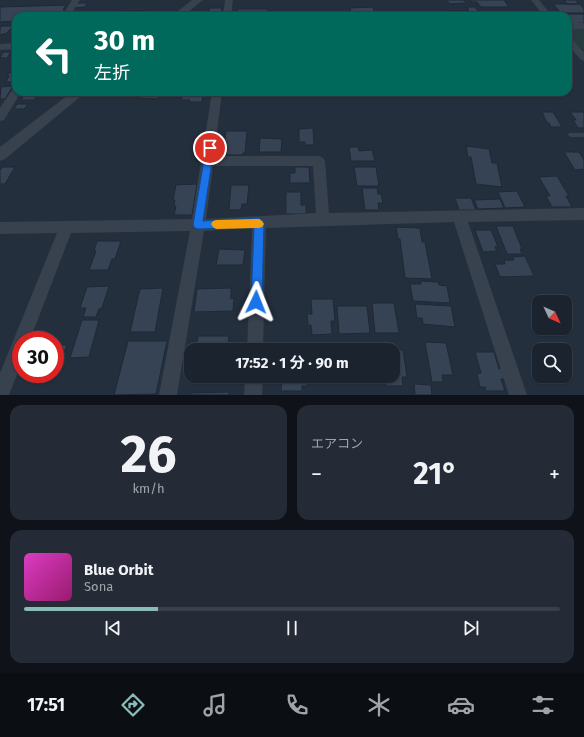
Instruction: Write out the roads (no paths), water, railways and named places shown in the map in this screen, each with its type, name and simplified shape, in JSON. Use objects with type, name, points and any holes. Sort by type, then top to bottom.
[{"type":"street","points":[[68,12],[76,0]]},
{"type":"street","points":[[182,12],[198,0]]},
{"type":"street","points":[[228,12],[230,0]]},
{"type":"street","points":[[535,0],[545,12]]},
{"type":"street","points":[[572,26],[584,26]]},
{"type":"street","points":[[572,44],[584,58]]},
{"type":"street","points":[[0,47],[12,46]]},
{"type":"street","points":[[0,117],[13,96]]},
{"type":"street","points":[[0,155],[75,96]]},
{"type":"street","points":[[168,395],[198,225],[216,96]]},
{"type":"street","points":[[208,161],[320,161],[323,219]]},
{"type":"street","points":[[0,228],[198,225],[323,219],[584,214]]},
{"type":"street","points":[[459,217],[518,395]]},
{"type":"street","points":[[255,343],[259,223]]},
{"type":"street","points":[[25,331],[66,228]]},
{"type":"street","points":[[0,395],[12,364]]},
{"type":"street","points":[[253,395],[254,383]]},
{"type":"lane","points":[[571,135],[584,135]]}]
